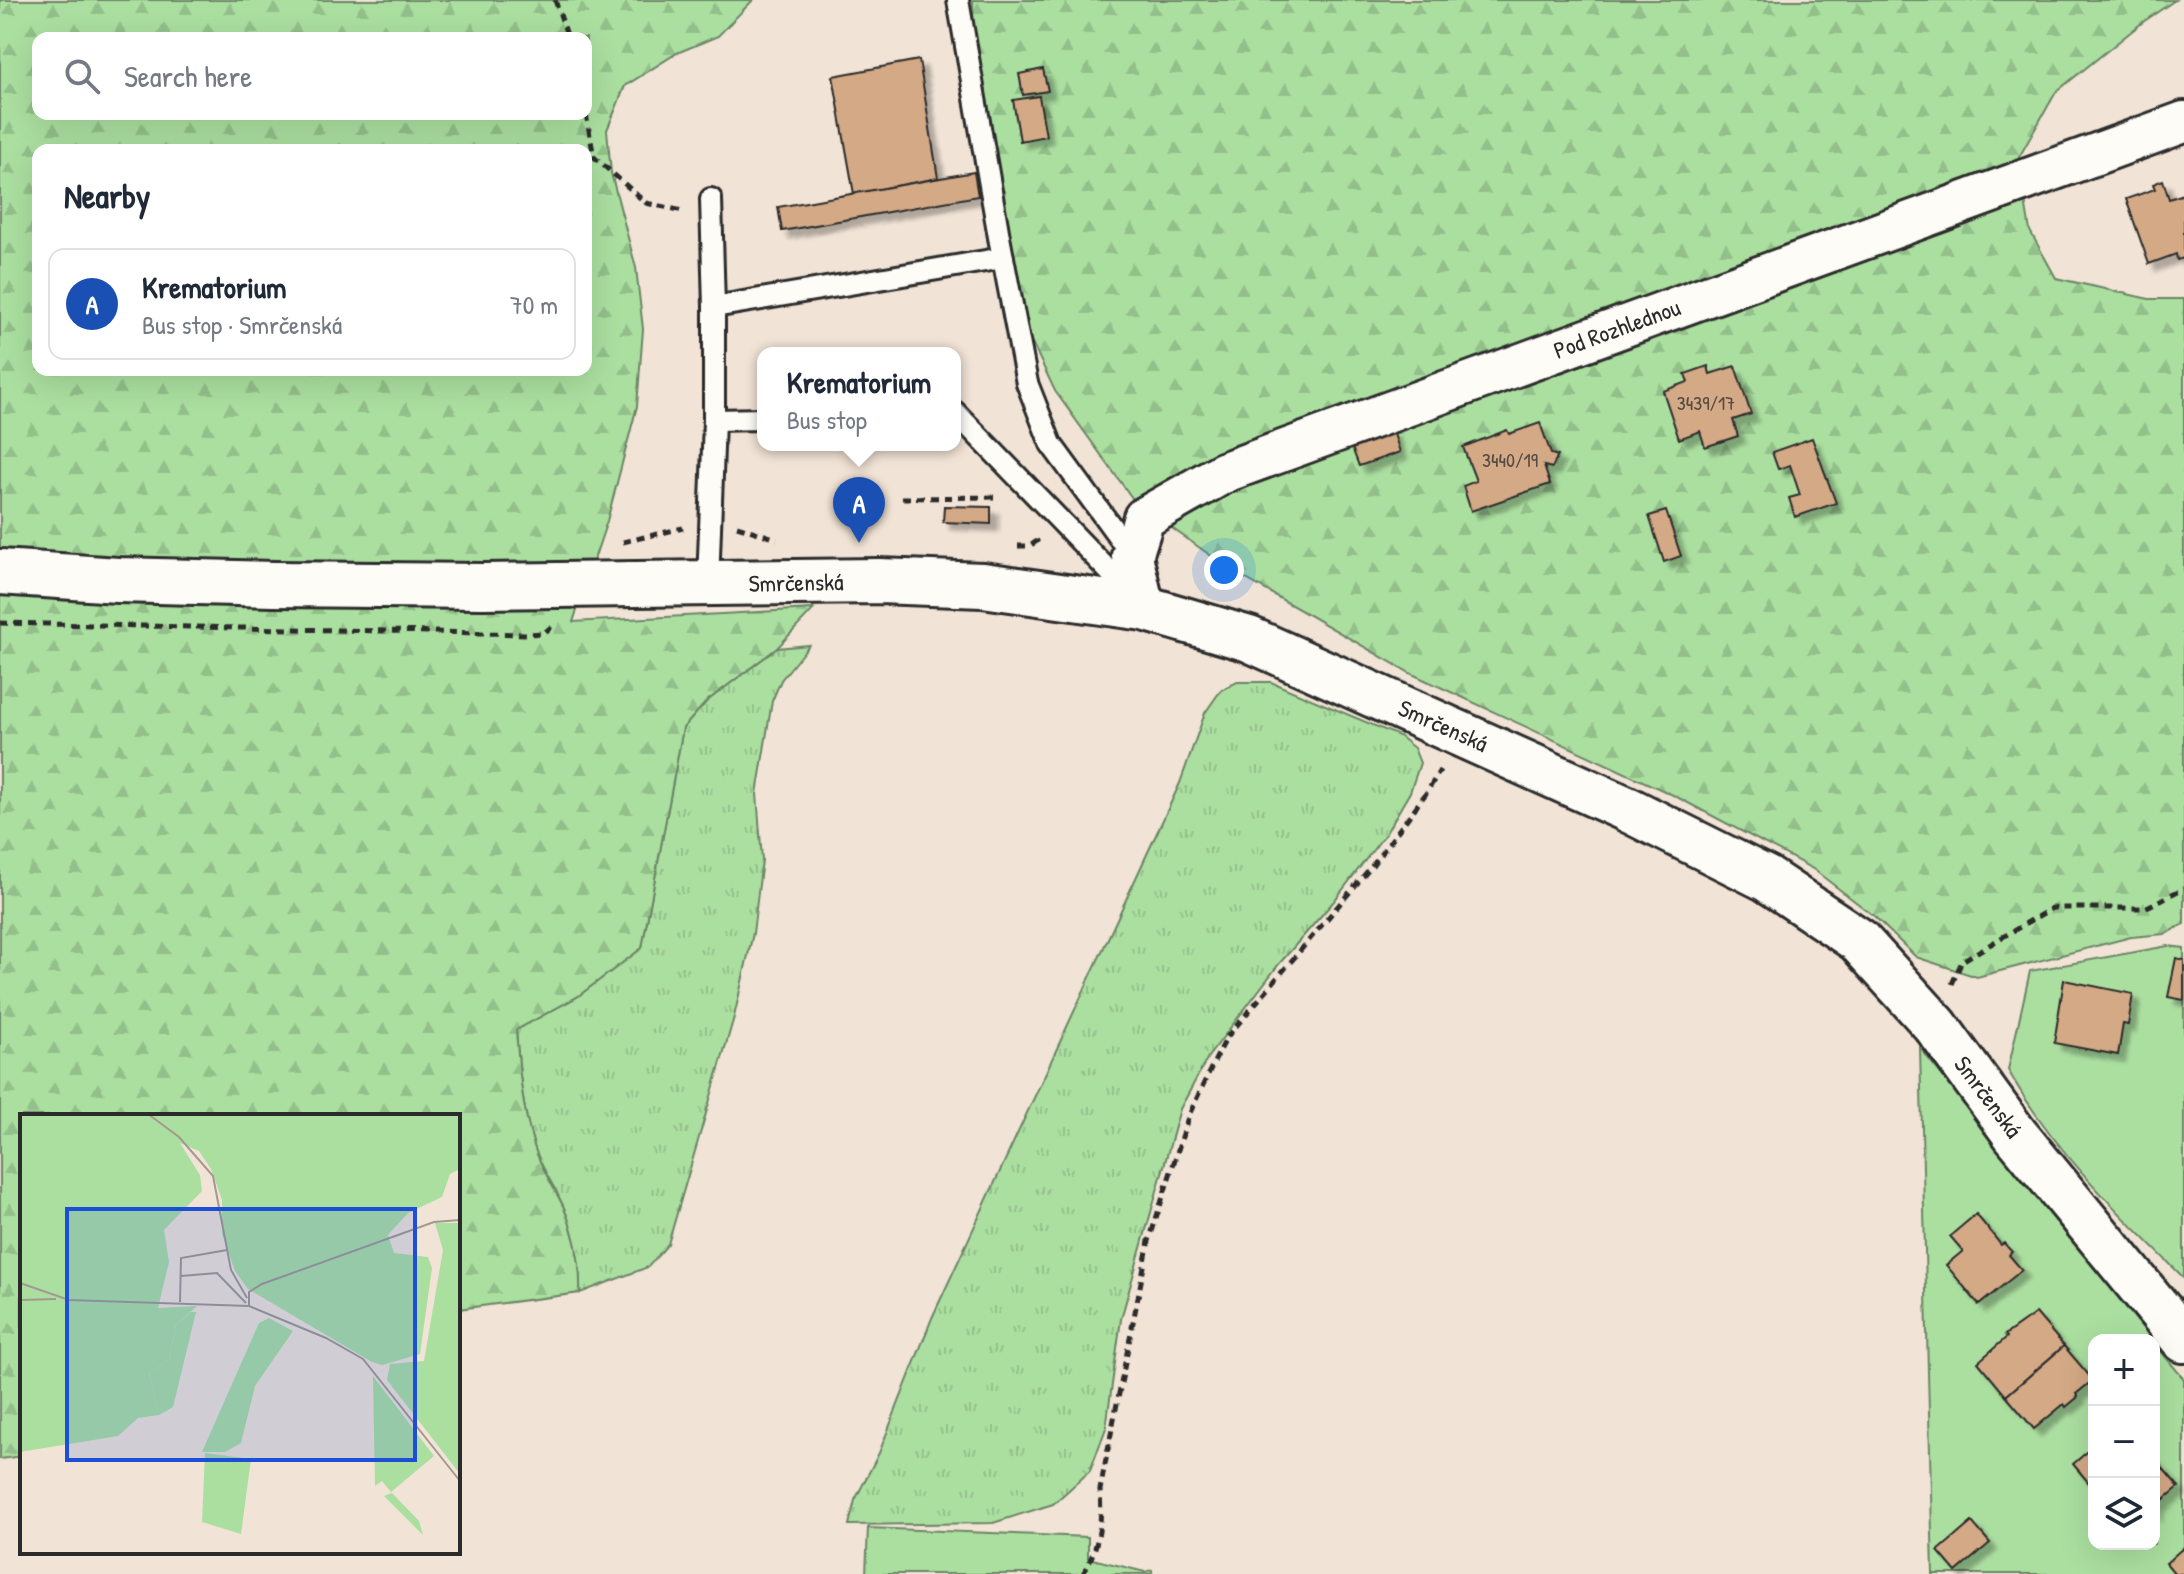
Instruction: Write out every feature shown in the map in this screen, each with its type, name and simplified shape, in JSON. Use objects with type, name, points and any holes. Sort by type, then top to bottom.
[{"type":"street","name":"Pod Rozhlednou","points":[[1132,556],[1144,518],[1225,472],[2184,122]]},
{"type":"street","points":[[1132,556],[1144,608]]},
{"type":"street","name":"Smrčenská","points":[[0,572],[118,580],[483,586],[879,581],[983,585],[1144,608],[1249,639],[1627,809],[1767,879],[1858,940],[1936,1026],[2015,1134],[2184,1340]]},
{"type":"lane","points":[[958,0],[1027,383],[1051,444],[1132,556]]},
{"type":"lane","points":[[708,584],[714,420],[712,208]]},
{"type":"lane","points":[[714,307],[1003,258]]},
{"type":"lane","points":[[961,418],[1144,608]]},
{"type":"lane","points":[[714,420],[757,419]]},
{"type":"path","points":[[555,0],[566,32]]},
{"type":"path","points":[[587,120],[592,144]]},
{"type":"path","points":[[592,146],[594,157],[646,203],[712,208]]},
{"type":"path","points":[[902,498],[1000,497],[1009,508]]},
{"type":"path","points":[[621,542],[665,530],[710,525],[740,526],[782,540]]},
{"type":"path","points":[[1015,546],[1030,546],[1037,541],[1028,530]]},
{"type":"path","points":[[1083,1574],[1096,1552],[1102,1522],[1100,1490],[1149,1241],[1189,1115],[1227,1037],[1371,867],[1427,792],[1461,734]]},
{"type":"path","points":[[1936,1026],[1962,961],[2052,908],[2145,908],[2184,888]]},
{"type":"green space","points":[[0,0],[753,0],[718,36],[677,53],[625,86],[607,130],[611,173],[636,268],[643,329],[637,406],[607,521],[573,622],[814,609],[777,648],[707,701],[683,728],[642,948],[577,997],[516,1030],[530,1132],[540,1162],[571,1228],[578,1261],[580,1293],[460,1309],[460,1114],[20,1114],[20,1456],[0,1459]]},
{"type":"green space","points":[[973,0],[2175,0],[2056,92],[2018,159],[2030,231],[2056,278],[2149,299],[2184,299],[2184,924],[2165,934],[2131,937],[1977,977],[1916,957],[1874,916],[1813,869],[1675,796],[1410,673],[1234,572],[1135,502],[1055,391],[989,252],[976,154]]},
{"type":"green space","points":[[809,645],[781,680],[772,701],[757,794],[762,860],[753,933],[734,1017],[668,1244],[648,1267],[580,1293],[571,1227],[530,1132],[516,1029],[577,997],[642,948],[683,728],[707,701],[777,648]]},
{"type":"green space","points":[[1237,682],[1271,682],[1399,736],[1414,748],[1420,763],[1410,792],[1386,833],[1208,1057],[1180,1109],[1121,1319],[1106,1428],[1090,1471],[1053,1504],[993,1523],[849,1525],[855,1500],[879,1453],[932,1318],[1180,783],[1205,713],[1221,690]]},
{"type":"green space","points":[[2168,946],[2184,948],[2184,1278],[2066,1154],[2008,1070],[2030,971]]},
{"type":"green space","points":[[1920,1048],[2147,1334],[2088,1334],[2088,1550],[2160,1550],[2160,1350],[2184,1379],[2184,1574],[1933,1574]]},
{"type":"green space","points":[[868,1528],[1088,1537],[1088,1558],[1145,1572],[1152,1570],[1152,1574],[866,1574]]},
{"type":"building","points":[[919,60],[938,178],[854,194],[833,76]]},
{"type":"building","points":[[1043,69],[1048,91],[1023,95],[1019,74]]},
{"type":"building","points":[[1039,96],[1046,136],[1020,141],[1013,100]]},
{"type":"building","points":[[974,172],[978,196],[782,231],[778,207]]},
{"type":"building","points":[[2163,180],[2169,199],[2184,194],[2184,258],[2177,260],[2176,254],[2149,264],[2126,199],[2155,189],[2153,184]]},
{"type":"building","points":[[1708,366],[1710,374],[1735,366],[1751,414],[1733,420],[1738,436],[1705,447],[1700,431],[1679,439],[1663,391],[1688,382],[1685,374]]},
{"type":"building","points":[[1540,423],[1551,454],[1558,456],[1552,468],[1544,466],[1550,484],[1471,511],[1463,486],[1476,481],[1463,447],[1507,430],[1509,434]]},
{"type":"building","points":[[1393,431],[1400,452],[1359,466],[1351,445]]},
{"type":"building","points":[[1812,438],[1836,503],[1795,517],[1789,498],[1800,495],[1790,465],[1778,469],[1772,452]]},
{"type":"building","points":[[944,506],[991,507],[991,524],[943,522]]},
{"type":"building","points":[[1666,511],[1681,556],[1664,562],[1649,516]]},
{"type":"building","points":[[2176,958],[2184,960],[2184,1000],[2168,997]]},
{"type":"building","points":[[2064,980],[2133,994],[2128,1025],[2123,1024],[2118,1055],[2054,1043]]},
{"type":"building","points":[[1976,1214],[2001,1245],[2004,1243],[2012,1252],[2009,1255],[2022,1270],[1979,1305],[1946,1265],[1963,1251],[1950,1236]]},
{"type":"building","points":[[2036,1313],[2064,1346],[2006,1396],[1978,1362],[2007,1337],[2005,1335]]},
{"type":"building","points":[[2064,1346],[2088,1374],[2088,1384],[2076,1394],[2078,1397],[2066,1407],[2064,1404],[2034,1429],[2006,1396]]},
{"type":"building","points":[[2088,1451],[2088,1482],[2073,1464]]},
{"type":"building","points":[[2160,1465],[2179,1487],[2160,1503]]},
{"type":"building","points":[[1972,1522],[1990,1543],[1956,1572],[1938,1551]]},
{"type":"building","points":[[2184,1547],[2184,1574],[2175,1574],[2166,1563]]},
{"type":"place","name":"Krematorium","points":[[859,543]]}]
